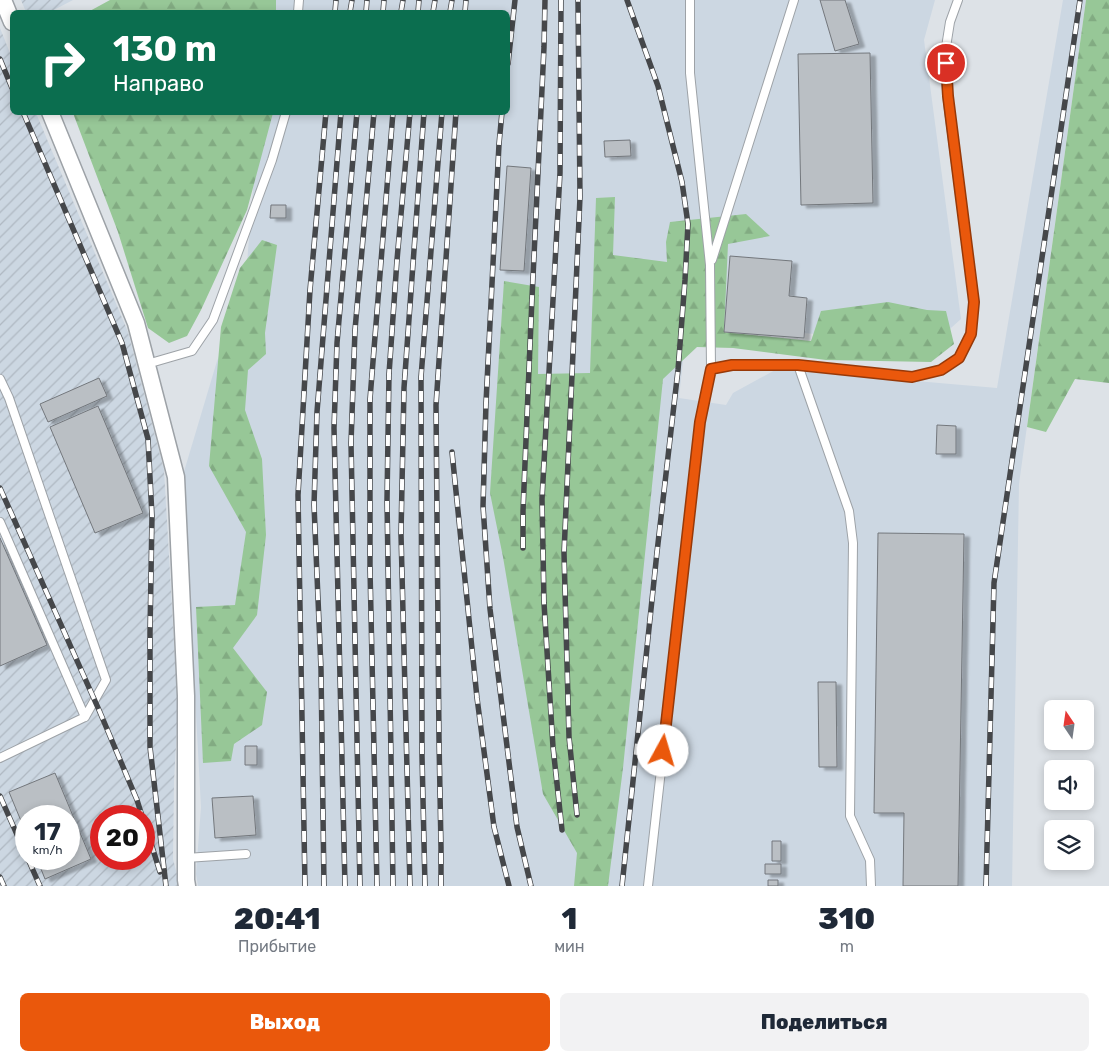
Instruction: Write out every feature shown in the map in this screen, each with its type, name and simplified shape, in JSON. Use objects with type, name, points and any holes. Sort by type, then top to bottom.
[{"type":"street","points":[[3,0],[10,17]]},
{"type":"street","points":[[51,115],[136,323],[176,477],[186,696],[187,886]]},
{"type":"lane","points":[[648,886],[700,422],[711,369],[710,265],[690,73],[690,0]]},
{"type":"lane","points":[[710,265],[794,0]]},
{"type":"lane","points":[[711,369],[732,365],[798,365],[912,377],[941,370],[959,358],[971,334],[974,302],[948,96],[946,47],[950,22],[958,0]]},
{"type":"lane","points":[[146,364],[192,351],[213,320],[272,160],[285,115]]},
{"type":"lane","points":[[798,365],[849,512],[853,543],[850,816],[870,860],[870,886]]},
{"type":"lane","points":[[0,379],[9,398],[106,680],[85,718],[0,758]]},
{"type":"lane","points":[[0,522],[85,718]]},
{"type":"lane","points":[[186,858],[246,854]]},
{"type":"shaded area","points":[[21,0],[73,0],[54,10],[25,10]]},
{"type":"shaded area","points":[[268,0],[935,0],[924,40],[961,319],[933,344],[687,323],[679,398],[726,405],[733,393],[777,369],[997,388],[1063,0],[1086,0],[1019,484],[1012,886],[198,886],[196,874],[201,807],[183,475],[217,361],[244,301],[259,115],[510,115],[510,10],[267,10]]},
{"type":"shaded area","points":[[0,28],[10,53],[10,115],[37,115],[128,332],[164,470],[178,710],[174,781],[173,859],[180,886],[0,886]]},
{"type":"green space","points":[[110,0],[276,0],[276,10],[92,10]]},
{"type":"green space","points":[[1086,0],[1109,0],[1109,383],[1075,379],[1046,432],[1027,427]]},
{"type":"green space","points":[[74,115],[272,115],[247,210],[187,336],[169,343],[148,328],[118,232]]},
{"type":"green space","points":[[615,197],[613,255],[667,262],[666,242],[670,222],[746,214],[770,236],[728,244],[724,332],[811,341],[821,311],[888,302],[927,310],[946,311],[954,344],[931,362],[826,360],[733,348],[697,347],[663,379],[623,768],[608,886],[574,886],[577,853],[543,794],[503,557],[490,493],[504,281],[539,287],[538,374],[590,373],[596,198]]},
{"type":"green space","points":[[262,240],[277,245],[265,333],[266,354],[248,370],[245,410],[262,459],[266,535],[257,615],[233,648],[267,692],[262,725],[234,744],[231,761],[203,763],[196,607],[235,605],[246,532],[209,466],[221,327],[240,268]]},
{"type":"building","points":[[820,0],[845,0],[859,44],[835,51]]},
{"type":"building","points":[[870,53],[873,203],[801,205],[798,54]]},
{"type":"building","points":[[630,140],[631,156],[605,157],[604,141]]},
{"type":"building","points":[[507,166],[531,168],[524,271],[500,270]]},
{"type":"building","points":[[271,205],[286,205],[286,218],[270,218]]},
{"type":"building","points":[[730,256],[792,261],[789,296],[807,298],[804,338],[724,332]]},
{"type":"building","points":[[99,378],[107,396],[48,422],[40,404]]},
{"type":"building","points":[[98,406],[143,513],[95,533],[50,427]]},
{"type":"building","points":[[937,425],[956,426],[956,454],[936,454]]},
{"type":"building","points":[[878,533],[964,534],[958,886],[903,886],[904,813],[874,813]]},
{"type":"building","points":[[0,538],[47,645],[0,666]]},
{"type":"building","points":[[818,682],[836,682],[837,767],[819,767]]},
{"type":"building","points":[[245,746],[257,746],[257,765],[245,765]]},
{"type":"building","points":[[55,773],[68,805],[15,806],[9,792]]},
{"type":"building","points":[[253,796],[256,835],[215,838],[212,798]]},
{"type":"building","points":[[80,833],[90,857],[90,859],[80,864]]},
{"type":"building","points":[[772,841],[781,841],[781,861],[772,861]]},
{"type":"building","points":[[765,864],[781,864],[781,874],[765,874]]},
{"type":"building","points":[[41,870],[66,870],[45,879]]},
{"type":"building","points":[[768,880],[778,880],[778,886],[768,886]]},
{"type":"railway","points":[[335,10],[336,0]]},
{"type":"railway","points":[[350,10],[352,0]]},
{"type":"railway","points":[[366,10],[367,0]]},
{"type":"railway","points":[[383,10],[384,0]]},
{"type":"railway","points":[[401,10],[403,0]]},
{"type":"railway","points":[[418,10],[419,0]]},
{"type":"railway","points":[[433,10],[435,0]]},
{"type":"railway","points":[[450,10],[452,0]]},
{"type":"railway","points":[[465,10],[466,0]]},
{"type":"railway","points":[[510,46],[515,0]]},
{"type":"railway","points":[[523,548],[545,0]]},
{"type":"railway","points":[[561,0],[560,173],[542,499],[544,603],[553,747],[562,830]]},
{"type":"railway","points":[[577,815],[569,737],[564,553],[580,197],[578,0]]},
{"type":"railway","points":[[622,886],[678,370],[688,224],[682,182],[658,86],[627,0]]},
{"type":"railway","points":[[986,886],[994,583],[1080,0]]},
{"type":"railway","points":[[0,59],[10,83]]},
{"type":"railway","points":[[24,115],[122,343],[148,439],[152,516],[150,747],[166,886]]},
{"type":"railway","points":[[305,886],[298,495],[310,290],[326,115]]},
{"type":"railway","points":[[324,886],[321,669],[314,505],[317,412],[341,115]]},
{"type":"railway","points":[[345,886],[334,428],[337,343],[357,115]]},
{"type":"railway","points":[[360,886],[351,443],[355,330],[374,115]]},
{"type":"railway","points":[[377,886],[370,569],[370,399],[393,115]]},
{"type":"railway","points":[[393,886],[387,500],[389,374],[410,115]]},
{"type":"railway","points":[[410,886],[401,534],[404,388],[424,115]]},
{"type":"railway","points":[[425,886],[422,756],[421,377],[442,115]]},
{"type":"railway","points":[[441,886],[436,405],[456,115]]},
{"type":"railway","points":[[502,115],[486,403],[483,506],[490,609],[517,827],[531,886]]},
{"type":"railway","points":[[452,452],[477,698],[494,827],[509,886]]},
{"type":"railway","points":[[0,488],[99,710],[139,805]]},
{"type":"railway","points":[[0,796],[15,830]]},
{"type":"railway","points":[[155,856],[160,872]]},
{"type":"railway","points":[[33,870],[40,886]]},
{"type":"railway","points":[[0,877],[4,886]]},
{"type":"route","points":[[663,751],[700,422],[711,369],[732,365],[798,365],[912,377],[941,370],[959,358],[971,334],[974,302],[948,96],[946,63]]}]
